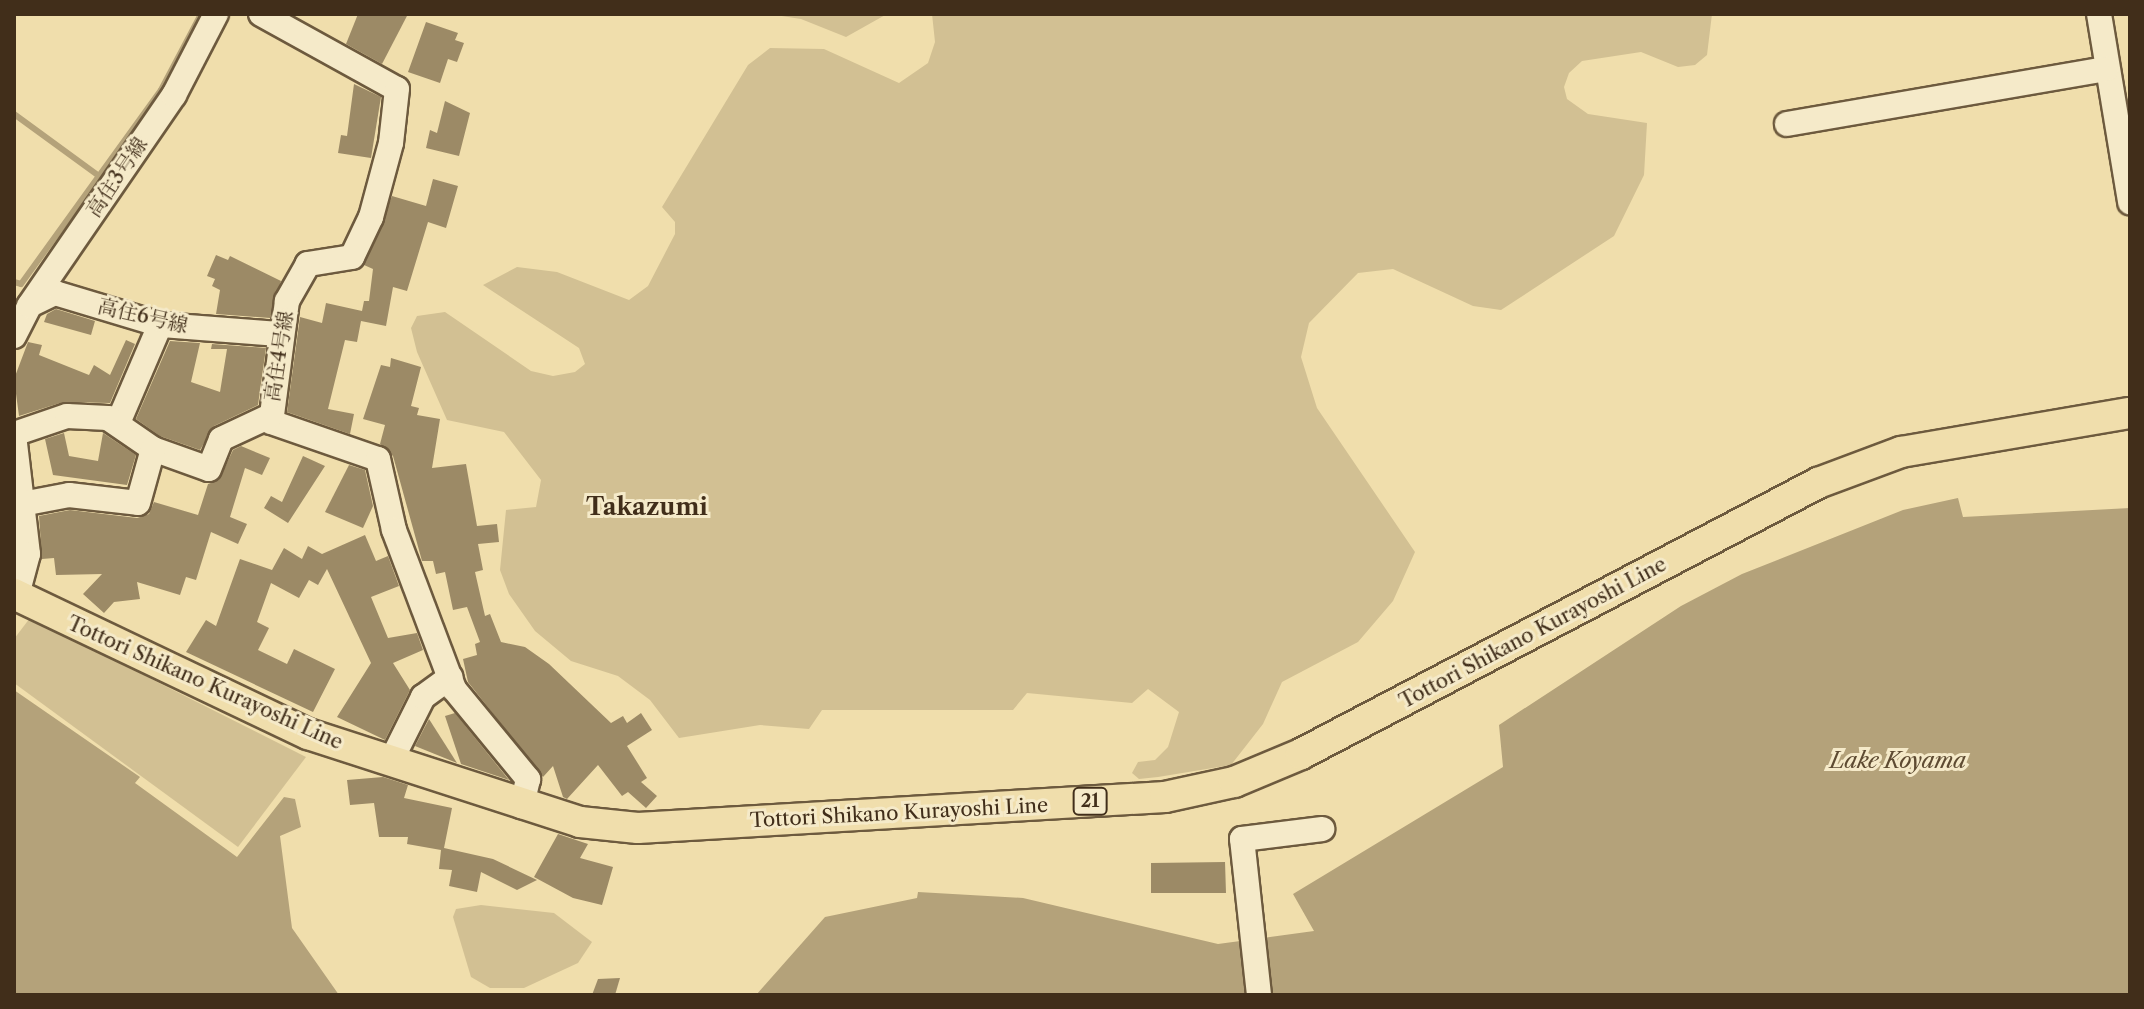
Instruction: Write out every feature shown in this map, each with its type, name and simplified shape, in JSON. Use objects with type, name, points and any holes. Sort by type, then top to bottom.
[{"type":"main road","name":"Tottori Shikano Kurayoshi Line","points":[[15,594],[308,734],[522,806],[580,822],[638,828],[1165,797],[1234,782],[1413,698],[1818,483],[1901,452],[2130,413]]},
{"type":"street","name":"高住3号線","points":[[14,336],[21,310],[174,95],[216,14]]},
{"type":"street","name":"高住4号線","points":[[261,14],[397,89],[391,143],[371,217],[352,257],[308,264],[287,301],[279,334],[270,416],[277,426],[378,459],[394,530],[451,677],[463,705],[528,779],[522,806]]},
{"type":"street","points":[[2099,14],[2130,202]]},
{"type":"street","points":[[1787,124],[2106,69]]},
{"type":"street","name":"高住6号線","points":[[21,310],[55,293],[160,325],[279,334]]},
{"type":"street","points":[[118,423],[160,325]]},
{"type":"street","points":[[15,594],[28,554],[14,434],[82,414],[118,423],[153,449],[209,469],[221,439],[270,416]]},
{"type":"street","points":[[22,504],[69,495],[138,503],[153,449]]},
{"type":"street","points":[[391,761],[423,697],[451,677]]},
{"type":"street","points":[[1259,995],[1242,839],[1322,829]]},
{"type":"shaded area","points":[[769,14],[887,14],[846,37],[801,19]]},
{"type":"shaded area","points":[[932,14],[1712,14],[1707,55],[1695,65],[1678,67],[1641,52],[1582,61],[1569,73],[1564,87],[1567,99],[1588,114],[1647,123],[1644,175],[1614,236],[1501,310],[1473,306],[1393,269],[1358,273],[1309,323],[1301,357],[1317,408],[1415,552],[1393,601],[1358,642],[1282,682],[1263,724],[1231,765],[1139,779],[1132,773],[1138,762],[1155,760],[1168,747],[1179,712],[1148,689],[1132,703],[1027,693],[1013,710],[822,710],[809,729],[760,725],[679,738],[650,700],[618,676],[571,661],[535,631],[509,594],[500,570],[506,510],[536,507],[541,480],[504,432],[447,420],[417,352],[411,328],[417,316],[445,312],[531,371],[553,376],[575,372],[585,364],[579,348],[483,285],[517,267],[557,272],[629,300],[648,286],[675,234],[675,222],[662,207],[748,65],[770,48],[824,49],[899,83],[928,63],[935,42]]},
{"type":"shaded area","points":[[30,618],[306,757],[238,847],[14,683],[14,639]]},
{"type":"shaded area","points":[[481,905],[554,913],[592,942],[578,963],[524,988],[490,988],[471,977],[453,917],[456,909]]},
{"type":"water","name":"Lake Koyama","points":[[1958,498],[1963,517],[2130,508],[2130,995],[756,995],[825,917],[917,898],[918,892],[1023,898],[1218,944],[1314,931],[1293,894],[1503,767],[1499,725],[1681,606],[1742,574],[1903,510]]},
{"type":"water","points":[[14,690],[140,777],[135,783],[237,857],[284,797],[295,799],[301,827],[280,836],[292,928],[339,995],[14,995]]},
{"type":"building","points":[[358,14],[408,14],[382,64],[346,44]]},
{"type":"building","points":[[426,22],[458,33],[455,40],[464,43],[457,62],[448,59],[440,83],[408,72]]},
{"type":"building","points":[[354,84],[381,97],[371,158],[338,153],[341,135],[347,136]]},
{"type":"building","points":[[445,101],[470,113],[459,156],[426,148],[430,130],[437,133]]},
{"type":"building","points":[[433,179],[458,186],[446,228],[428,222],[407,291],[393,287],[386,326],[361,321],[357,342],[345,340],[328,409],[354,414],[350,434],[287,412],[300,317],[322,323],[326,303],[362,311],[364,301],[369,301],[373,269],[364,265],[392,196],[426,206]]},
{"type":"building","points":[[216,255],[228,260],[230,256],[281,281],[270,318],[216,314],[220,290],[212,286],[215,279],[207,276]]},
{"type":"building","points":[[56,309],[95,321],[91,335],[44,322],[47,314]]},
{"type":"building","points":[[126,340],[135,344],[110,403],[63,402],[19,416],[14,379],[28,342],[42,345],[39,355],[89,375],[94,365],[110,375]]},
{"type":"building","points":[[170,341],[200,343],[191,382],[220,392],[227,349],[211,349],[212,344],[266,348],[258,405],[214,426],[200,450],[160,436],[136,419]]},
{"type":"building","points":[[391,358],[421,367],[411,406],[419,408],[417,415],[440,419],[432,468],[466,464],[477,526],[497,524],[499,542],[478,544],[483,570],[475,572],[485,616],[490,614],[501,642],[525,647],[549,664],[611,723],[623,716],[627,723],[641,713],[652,730],[627,746],[647,778],[641,782],[657,796],[646,808],[628,792],[622,796],[598,765],[567,799],[563,797],[553,766],[543,777],[468,682],[463,659],[477,655],[475,644],[480,642],[467,607],[453,610],[445,572],[436,574],[433,561],[422,561],[393,456],[380,444],[385,425],[363,419],[381,365],[390,367]]},
{"type":"building","points":[[64,433],[69,456],[98,461],[103,433],[136,455],[127,485],[53,475],[45,439]]},
{"type":"building","points":[[241,446],[270,458],[262,475],[245,468],[230,517],[247,524],[238,544],[211,532],[196,580],[186,577],[180,595],[137,582],[140,599],[114,602],[104,613],[83,594],[102,574],[56,575],[54,558],[42,559],[39,516],[70,510],[137,518],[149,514],[154,502],[198,515],[208,484],[219,480],[233,450]]},
{"type":"building","points":[[303,456],[325,466],[288,523],[264,508],[271,496],[282,502]]},
{"type":"building","points":[[349,465],[365,470],[373,506],[363,528],[325,512]]},
{"type":"building","points":[[365,535],[376,561],[388,556],[399,586],[371,597],[388,638],[417,633],[423,650],[393,663],[410,690],[385,740],[337,717],[371,663],[327,569],[318,585],[309,580],[299,598],[271,583],[257,622],[269,628],[258,650],[287,664],[294,649],[335,669],[313,712],[186,652],[206,620],[216,626],[240,559],[272,570],[284,548],[302,559],[308,546],[322,554]]},
{"type":"building","points":[[455,713],[509,780],[461,764],[445,716]]},
{"type":"building","points":[[429,719],[457,763],[415,746]]},
{"type":"building","points":[[383,777],[408,785],[404,798],[452,808],[444,848],[493,859],[537,880],[517,890],[481,872],[477,892],[449,886],[452,870],[439,869],[441,850],[407,844],[408,837],[379,837],[374,803],[350,805],[347,780]]},
{"type":"building","points":[[558,834],[588,844],[580,858],[613,867],[602,905],[573,898],[534,877]]},
{"type":"building","points":[[1225,862],[1226,893],[1151,893],[1151,863]]},
{"type":"building","points":[[620,978],[615,995],[592,995],[598,979]]},
{"type":"waterway","points":[[14,282],[21,284],[161,90],[201,14]]},
{"type":"waterway","points":[[14,114],[99,176]]},
{"type":"district","name":"Takazumi","points":[[647,507]]}]
